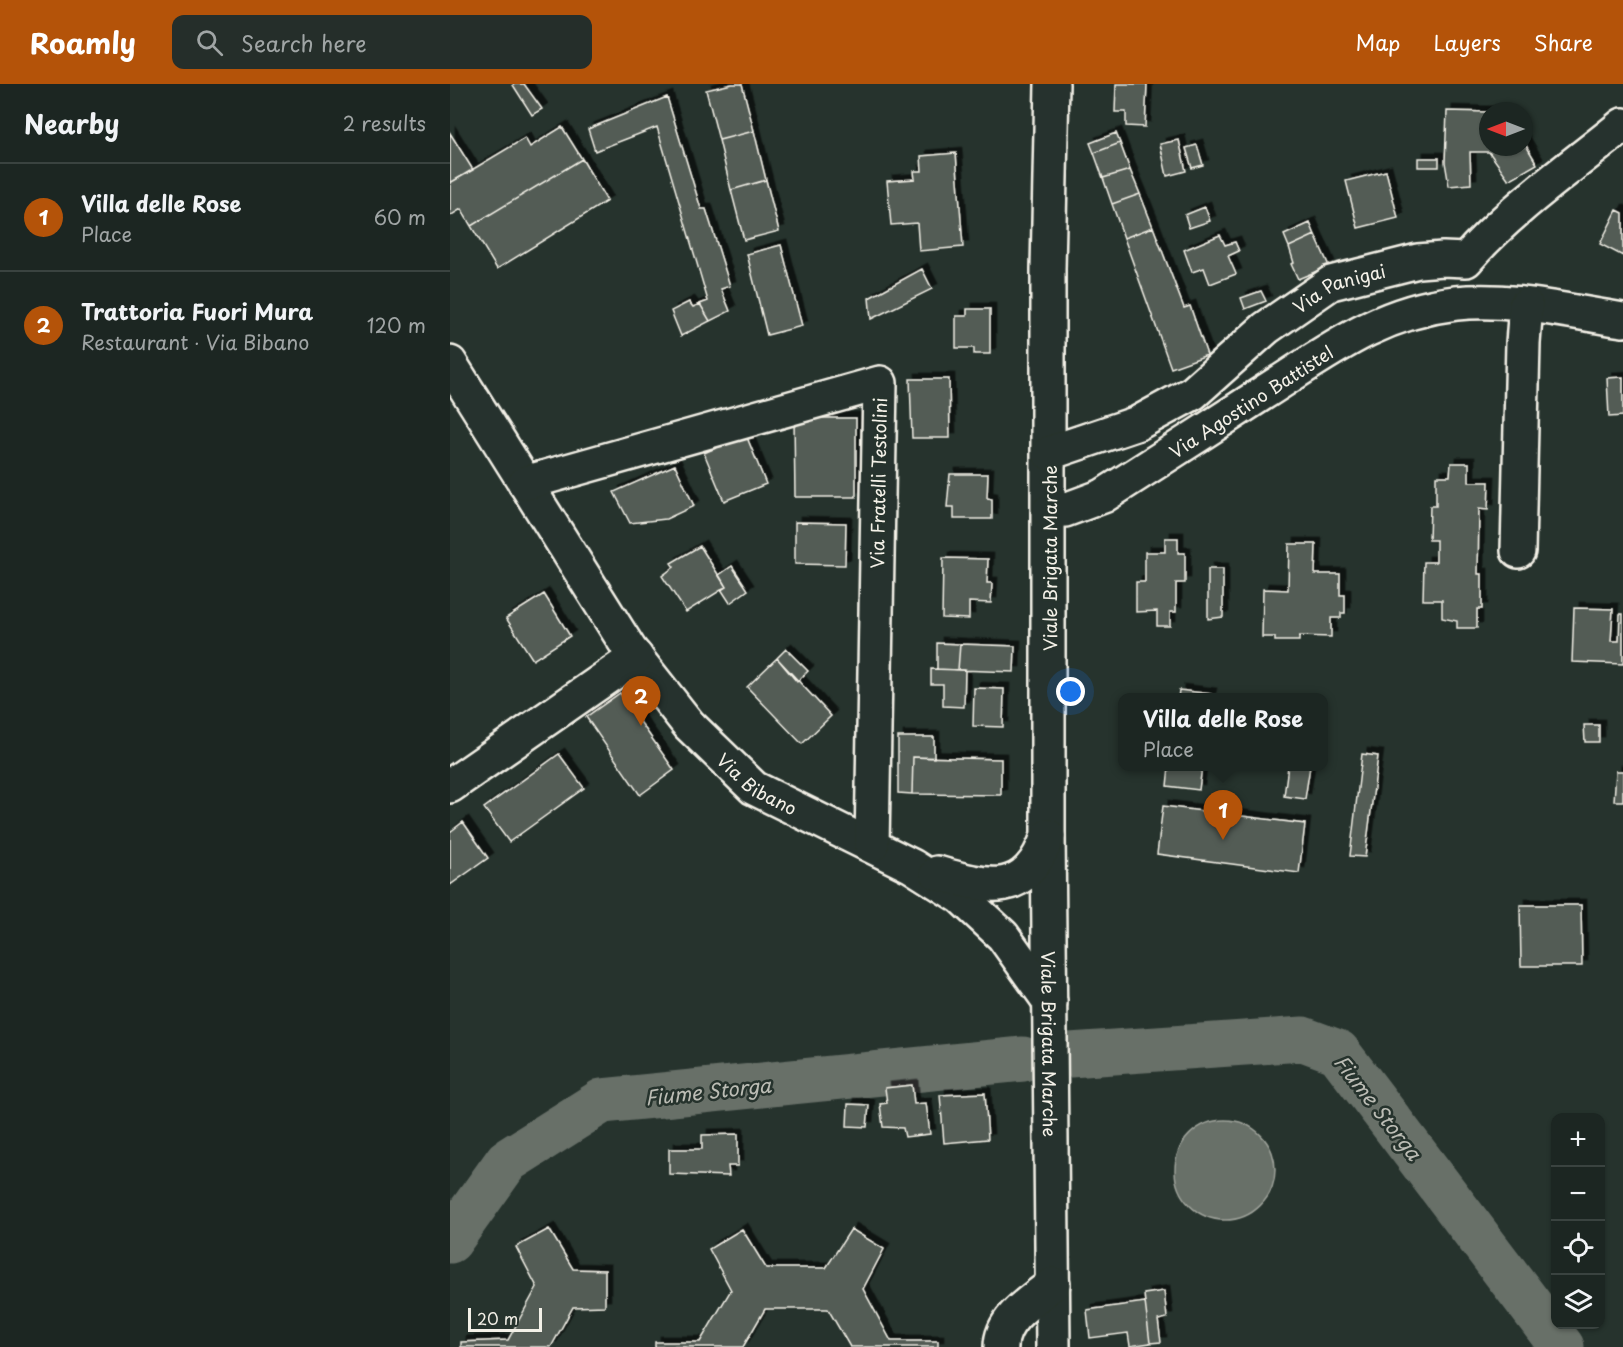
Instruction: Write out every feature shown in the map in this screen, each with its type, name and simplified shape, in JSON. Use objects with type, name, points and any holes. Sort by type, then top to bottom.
[{"type":"street","name":"Viale Brigata Marche","points":[[1052,84],[1048,269],[1048,834],[1053,1347]]},
{"type":"street","points":[[1458,303],[1457,278],[1466,260],[1479,245],[1623,125]]},
{"type":"street","name":"Via Panigai","points":[[1049,453],[1138,423],[1193,393],[1266,328],[1331,283],[1418,261],[1466,260]]},
{"type":"street","name":"Via Agostino Battistel","points":[[1049,511],[1065,510],[1103,496],[1349,337],[1400,315],[1430,307],[1489,302],[1526,305],[1623,320]]},
{"type":"street","points":[[1518,551],[1526,305]]},
{"type":"street","name":"Via Bibano","points":[[454,379],[525,483],[636,657],[689,725],[754,788],[912,866],[961,897],[1003,936],[1050,1002]]},
{"type":"street","name":"Via Fratelli Testolini","points":[[525,483],[880,383],[872,845]]},
{"type":"street","points":[[450,786],[636,657]]},
{"type":"street","name":"Via Bibano","points":[[912,866],[991,886],[1010,883],[1027,872],[1041,856],[1048,834]]},
{"type":"street","points":[[969,882],[1006,897],[1049,926],[1037,937],[1026,939],[1003,936]]},
{"type":"street","points":[[1001,1347],[1001,1337],[1011,1320],[1053,1284]]},
{"type":"shaded area","points":[[1225,1120],[1253,1128],[1267,1142],[1275,1170],[1267,1198],[1253,1212],[1225,1220],[1197,1212],[1183,1198],[1175,1170],[1183,1142],[1197,1128]]},
{"type":"building","points":[[514,84],[524,84],[542,109],[532,115]]},
{"type":"building","points":[[742,84],[754,131],[719,140],[706,90]]},
{"type":"building","points":[[1116,84],[1147,84],[1145,127],[1126,126],[1126,112],[1115,112]]},
{"type":"building","points":[[667,97],[701,209],[706,209],[730,286],[721,289],[730,311],[710,321],[700,304],[708,301],[657,127],[595,151],[588,129]]},
{"type":"building","points":[[1447,111],[1479,112],[1479,152],[1470,152],[1471,184],[1449,186],[1445,162]]},
{"type":"building","points":[[562,127],[582,159],[471,226],[461,209],[450,216],[450,183],[525,138],[530,147]]},
{"type":"building","points":[[754,131],[766,180],[731,190],[719,140]]},
{"type":"building","points":[[450,133],[473,170],[450,183]]},
{"type":"building","points":[[1116,133],[1120,143],[1094,153],[1090,143]]},
{"type":"building","points":[[1179,140],[1186,171],[1167,176],[1160,144]]},
{"type":"building","points":[[1120,143],[1130,170],[1103,178],[1094,153]]},
{"type":"building","points":[[1197,145],[1203,165],[1192,168],[1186,148]]},
{"type":"building","points":[[956,153],[963,247],[919,251],[917,223],[891,225],[887,181],[915,179],[914,171],[922,171],[921,156]]},
{"type":"building","points":[[1492,156],[1532,156],[1537,164],[1509,180]]},
{"type":"building","points":[[1418,158],[1439,158],[1439,167],[1418,167]]},
{"type":"building","points":[[582,159],[607,201],[497,269],[471,226]]},
{"type":"building","points":[[1130,170],[1140,194],[1112,204],[1103,178]]},
{"type":"building","points":[[1386,171],[1398,218],[1358,228],[1346,181]]},
{"type":"building","points":[[766,180],[779,231],[744,240],[731,190]]},
{"type":"building","points":[[1140,194],[1153,227],[1124,238],[1112,204]]},
{"type":"building","points":[[1205,207],[1210,221],[1189,228],[1185,215]]},
{"type":"building","points":[[1617,210],[1623,213],[1623,256],[1600,244]]},
{"type":"building","points":[[1310,223],[1315,235],[1289,247],[1284,235]]},
{"type":"building","points":[[1153,227],[1184,308],[1190,306],[1207,355],[1171,368],[1124,238]]},
{"type":"building","points":[[1220,235],[1225,245],[1235,242],[1239,251],[1228,256],[1236,274],[1210,284],[1204,268],[1192,272],[1184,250]]},
{"type":"building","points":[[1315,235],[1329,266],[1298,279],[1291,264],[1294,263],[1289,247]]},
{"type":"building","points":[[781,245],[802,326],[767,335],[747,254]]},
{"type":"building","points":[[922,269],[932,289],[871,319],[869,298]]},
{"type":"building","points":[[1261,291],[1266,301],[1245,309],[1241,298]]},
{"type":"building","points":[[689,302],[693,307],[700,304],[710,321],[681,336],[671,311]]},
{"type":"building","points":[[967,309],[990,309],[990,354],[974,354],[974,348],[956,348],[956,316],[967,316]]},
{"type":"building","points":[[1623,377],[1623,416],[1609,417],[1607,378]]},
{"type":"building","points":[[910,379],[949,379],[950,438],[912,438]]},
{"type":"building","points":[[794,418],[856,418],[856,497],[795,497]]},
{"type":"building","points":[[746,435],[766,484],[724,501],[704,453]]},
{"type":"building","points":[[1451,463],[1469,463],[1469,482],[1489,482],[1488,510],[1479,509],[1478,574],[1482,574],[1482,609],[1477,609],[1477,628],[1457,628],[1457,621],[1442,618],[1442,600],[1423,600],[1424,562],[1436,562],[1436,540],[1429,540],[1430,506],[1436,506],[1436,476],[1450,476]]},
{"type":"building","points":[[675,465],[694,506],[666,519],[630,523],[614,492]]},
{"type":"building","points":[[950,474],[988,474],[987,498],[992,499],[992,519],[954,519],[954,507],[947,507]]},
{"type":"building","points":[[795,522],[846,523],[845,565],[795,564]]},
{"type":"building","points":[[1165,538],[1178,538],[1178,553],[1185,553],[1185,583],[1176,583],[1176,612],[1170,612],[1170,626],[1157,626],[1157,611],[1136,612],[1136,582],[1145,582],[1145,552],[1165,552]]},
{"type":"building","points":[[1289,544],[1316,544],[1315,574],[1340,574],[1340,595],[1345,595],[1345,613],[1341,613],[1341,618],[1331,618],[1331,637],[1299,636],[1299,641],[1275,641],[1275,637],[1262,637],[1263,589],[1288,590]]},
{"type":"building","points":[[700,546],[726,587],[686,612],[662,576],[674,567],[671,563]]},
{"type":"building","points":[[943,558],[988,559],[987,583],[992,583],[991,603],[969,602],[969,619],[942,618]]},
{"type":"building","points":[[732,566],[748,590],[730,603],[721,589],[726,587],[719,575]]},
{"type":"building","points":[[1208,569],[1223,569],[1223,617],[1208,619]]},
{"type":"building","points":[[544,594],[570,636],[533,660],[506,618]]},
{"type":"building","points":[[1574,608],[1613,609],[1611,641],[1619,641],[1620,614],[1623,614],[1623,664],[1572,662]]},
{"type":"building","points":[[937,643],[960,644],[958,670],[937,669]]},
{"type":"building","points":[[960,644],[1015,646],[1014,672],[958,670]]},
{"type":"building","points":[[786,649],[808,671],[797,682],[777,658]]},
{"type":"building","points":[[777,658],[831,716],[802,744],[747,687]]},
{"type":"building","points":[[931,669],[965,670],[964,707],[943,706],[943,684],[931,684]]},
{"type":"building","points":[[974,688],[1004,689],[1003,727],[973,726]]},
{"type":"building","points":[[1179,690],[1203,693],[1179,693]]},
{"type":"building","points":[[620,693],[674,770],[640,795],[586,717]]},
{"type":"building","points":[[1584,725],[1599,725],[1599,742],[1585,742]]},
{"type":"building","points":[[898,737],[934,737],[934,758],[913,757],[912,794],[898,793]]},
{"type":"building","points":[[559,754],[584,788],[509,842],[484,808]]},
{"type":"building","points":[[1362,754],[1378,756],[1365,857],[1350,856]]},
{"type":"building","points":[[913,757],[1001,759],[1001,795],[912,794]]},
{"type":"building","points":[[1168,771],[1201,771],[1199,790],[1167,786]]},
{"type":"building","points":[[1287,771],[1309,771],[1305,799],[1284,796]]},
{"type":"building","points":[[1616,771],[1623,771],[1623,801],[1614,801]]},
{"type":"building","points":[[1163,806],[1305,824],[1299,873],[1157,854]]},
{"type":"building","points":[[463,822],[488,858],[450,885],[450,832]]},
{"type":"building","points":[[1520,905],[1581,905],[1582,966],[1521,966]]},
{"type":"building","points":[[912,1085],[914,1104],[926,1103],[930,1134],[905,1137],[903,1128],[883,1127],[880,1104],[887,1103],[885,1088]]},
{"type":"building","points":[[985,1093],[988,1139],[944,1143],[940,1095]]},
{"type":"building","points":[[848,1104],[869,1105],[867,1127],[847,1126]]},
{"type":"building","points":[[738,1134],[738,1166],[728,1166],[729,1176],[669,1174],[669,1149],[702,1149],[702,1135]]},
{"type":"building","points":[[549,1229],[573,1269],[605,1270],[605,1306],[573,1307],[551,1347],[461,1347],[461,1342],[508,1340],[537,1287],[516,1247]]},
{"type":"building","points":[[742,1229],[766,1268],[826,1268],[851,1229],[884,1249],[863,1289],[891,1341],[938,1341],[938,1347],[850,1347],[828,1309],[765,1309],[743,1347],[655,1347],[655,1342],[700,1342],[731,1290],[709,1249]]},
{"type":"building","points":[[1164,1291],[1167,1318],[1158,1320],[1161,1342],[1150,1343],[1144,1294]]},
{"type":"building","points":[[1145,1302],[1150,1343],[1130,1346],[1128,1333],[1090,1338],[1087,1310]]},
{"type":"waterway","name":"Fiume Storga","points":[[1070,1055],[1303,1039],[1338,1052],[1562,1347]]},
{"type":"waterway","name":"Fiume Storga","points":[[450,1241],[507,1161],[602,1101],[1023,1059]]},
{"type":"place","name":"Trattoria Fuori Mura","points":[[641,726]]},
{"type":"place","name":"Villa delle Rose","points":[[1223,840]]}]
